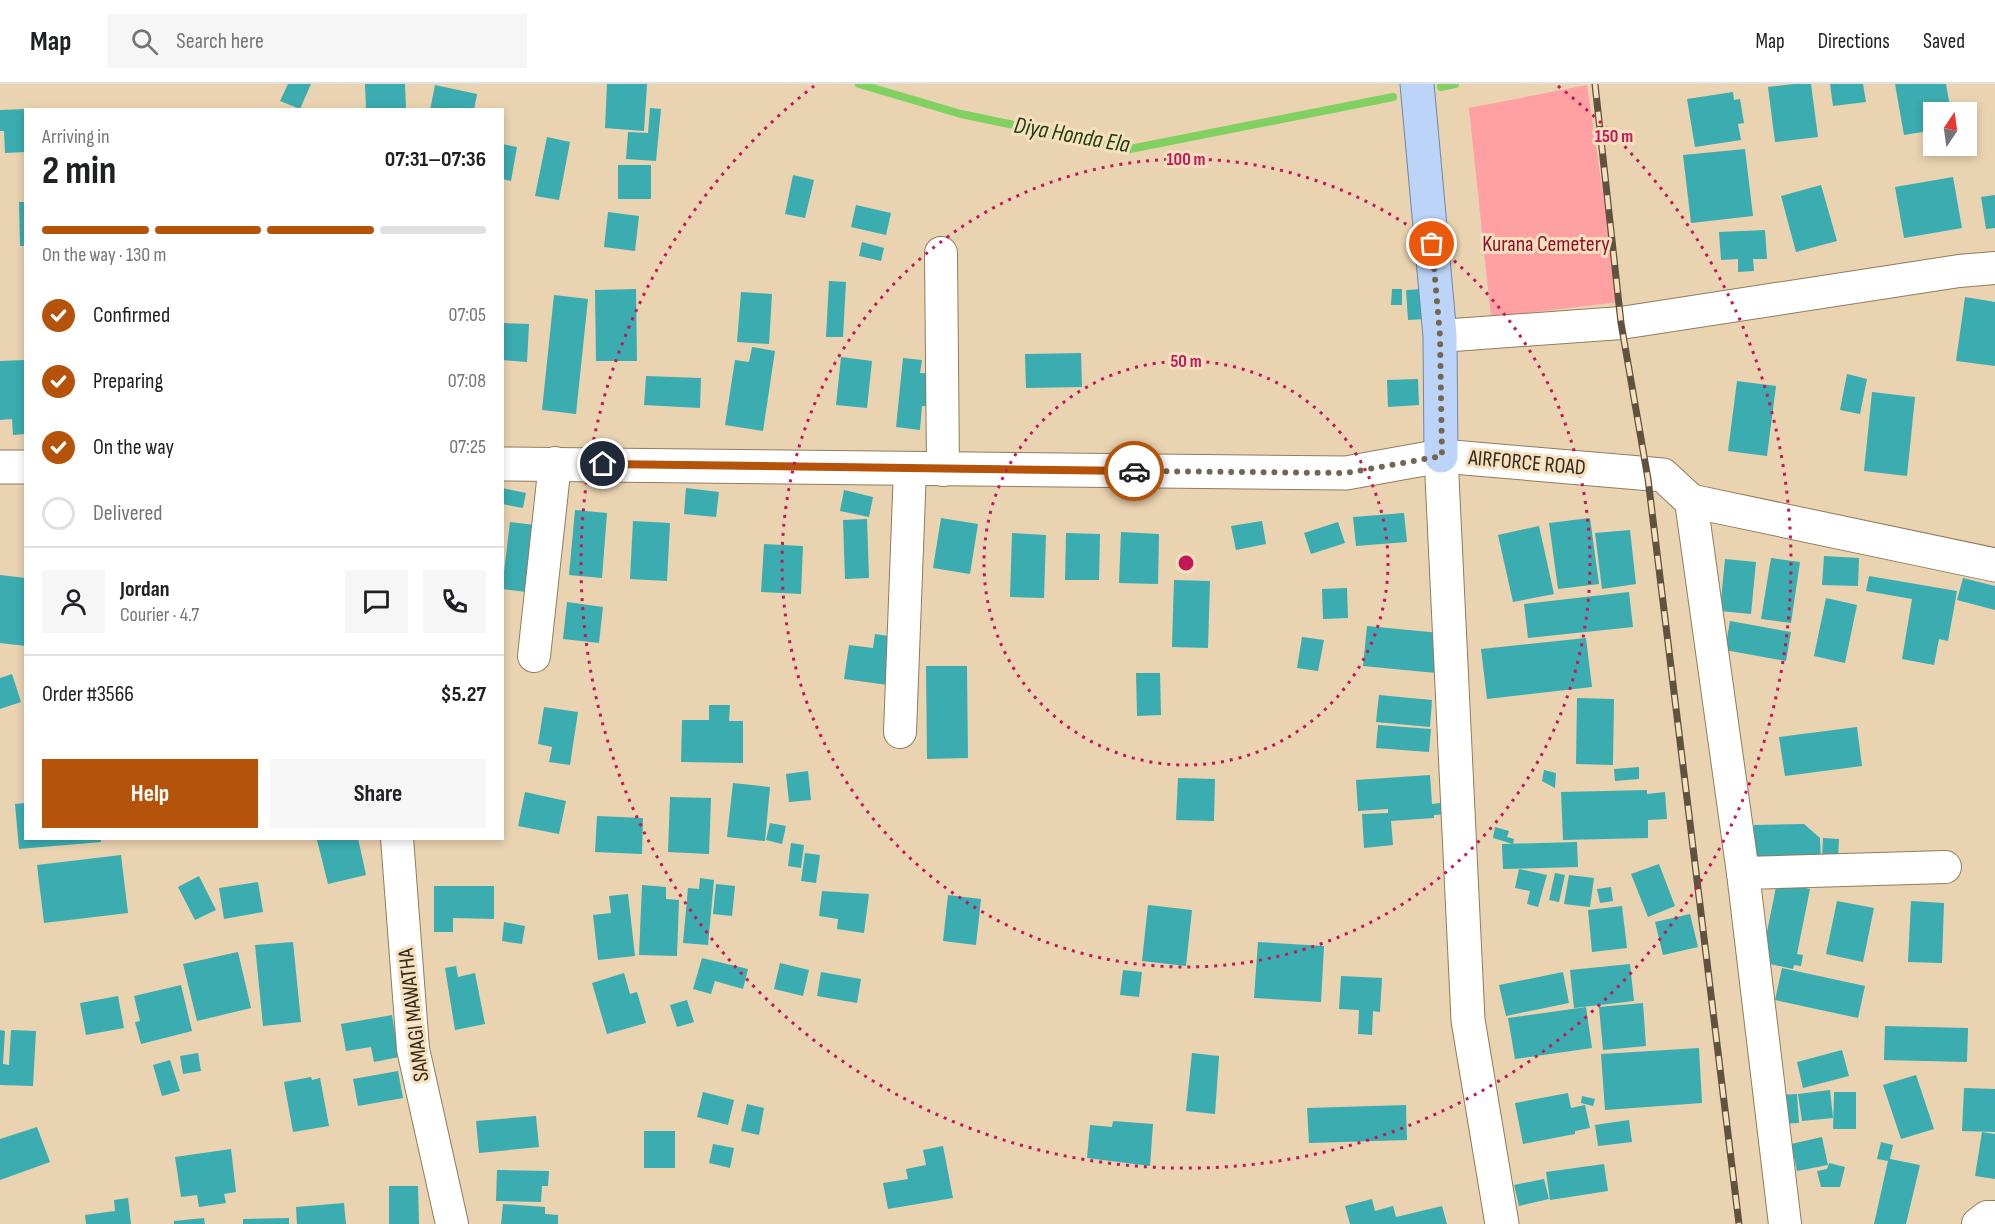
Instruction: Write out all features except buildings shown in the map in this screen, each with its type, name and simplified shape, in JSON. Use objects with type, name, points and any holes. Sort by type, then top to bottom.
[{"type":"main road","points":[[1416,84],[1440,336],[1442,456]]},
{"type":"street","points":[[941,253],[943,470]]},
{"type":"street","points":[[1440,336],[1621,323],[1995,268]]},
{"type":"street","points":[[1442,456],[1468,1020],[1502,1224]]},
{"type":"street","name":"AIRFORCE ROAD","points":[[504,464],[1346,473],[1442,456],[1663,475],[1691,501]]},
{"type":"street","points":[[534,656],[555,463]]},
{"type":"street","points":[[0,467],[24,466]]},
{"type":"street","points":[[900,732],[910,469]]},
{"type":"street","points":[[1785,1224],[1743,873],[1691,501],[1995,565]]},
{"type":"street","name":"SAMAGI MAWATHA","points":[[397,840],[413,1049],[452,1224]]},
{"type":"street","points":[[1743,873],[1945,867]]},
{"type":"street","points":[[1978,1224],[1987,1217],[1995,1217]]},
{"type":"green space","name":"Kurana Cemetery","points":[[1587,85],[1619,302],[1491,317],[1469,108]]},
{"type":"waterway","name":"Diya Honda Ela","points":[[859,84],[961,114],[1130,149],[1393,97]]},
{"type":"waterway","name":"Diya Honda Ela","points":[[1441,87],[1455,84]]},
{"type":"railway","points":[[1595,84],[1621,323],[1648,479],[1739,1224]]},
{"type":"way so far","points":[[1134,471],[1346,473],[1442,456],[1440,336],[1432,244]]},
{"type":"route","points":[[603,464],[1134,471]]}]
